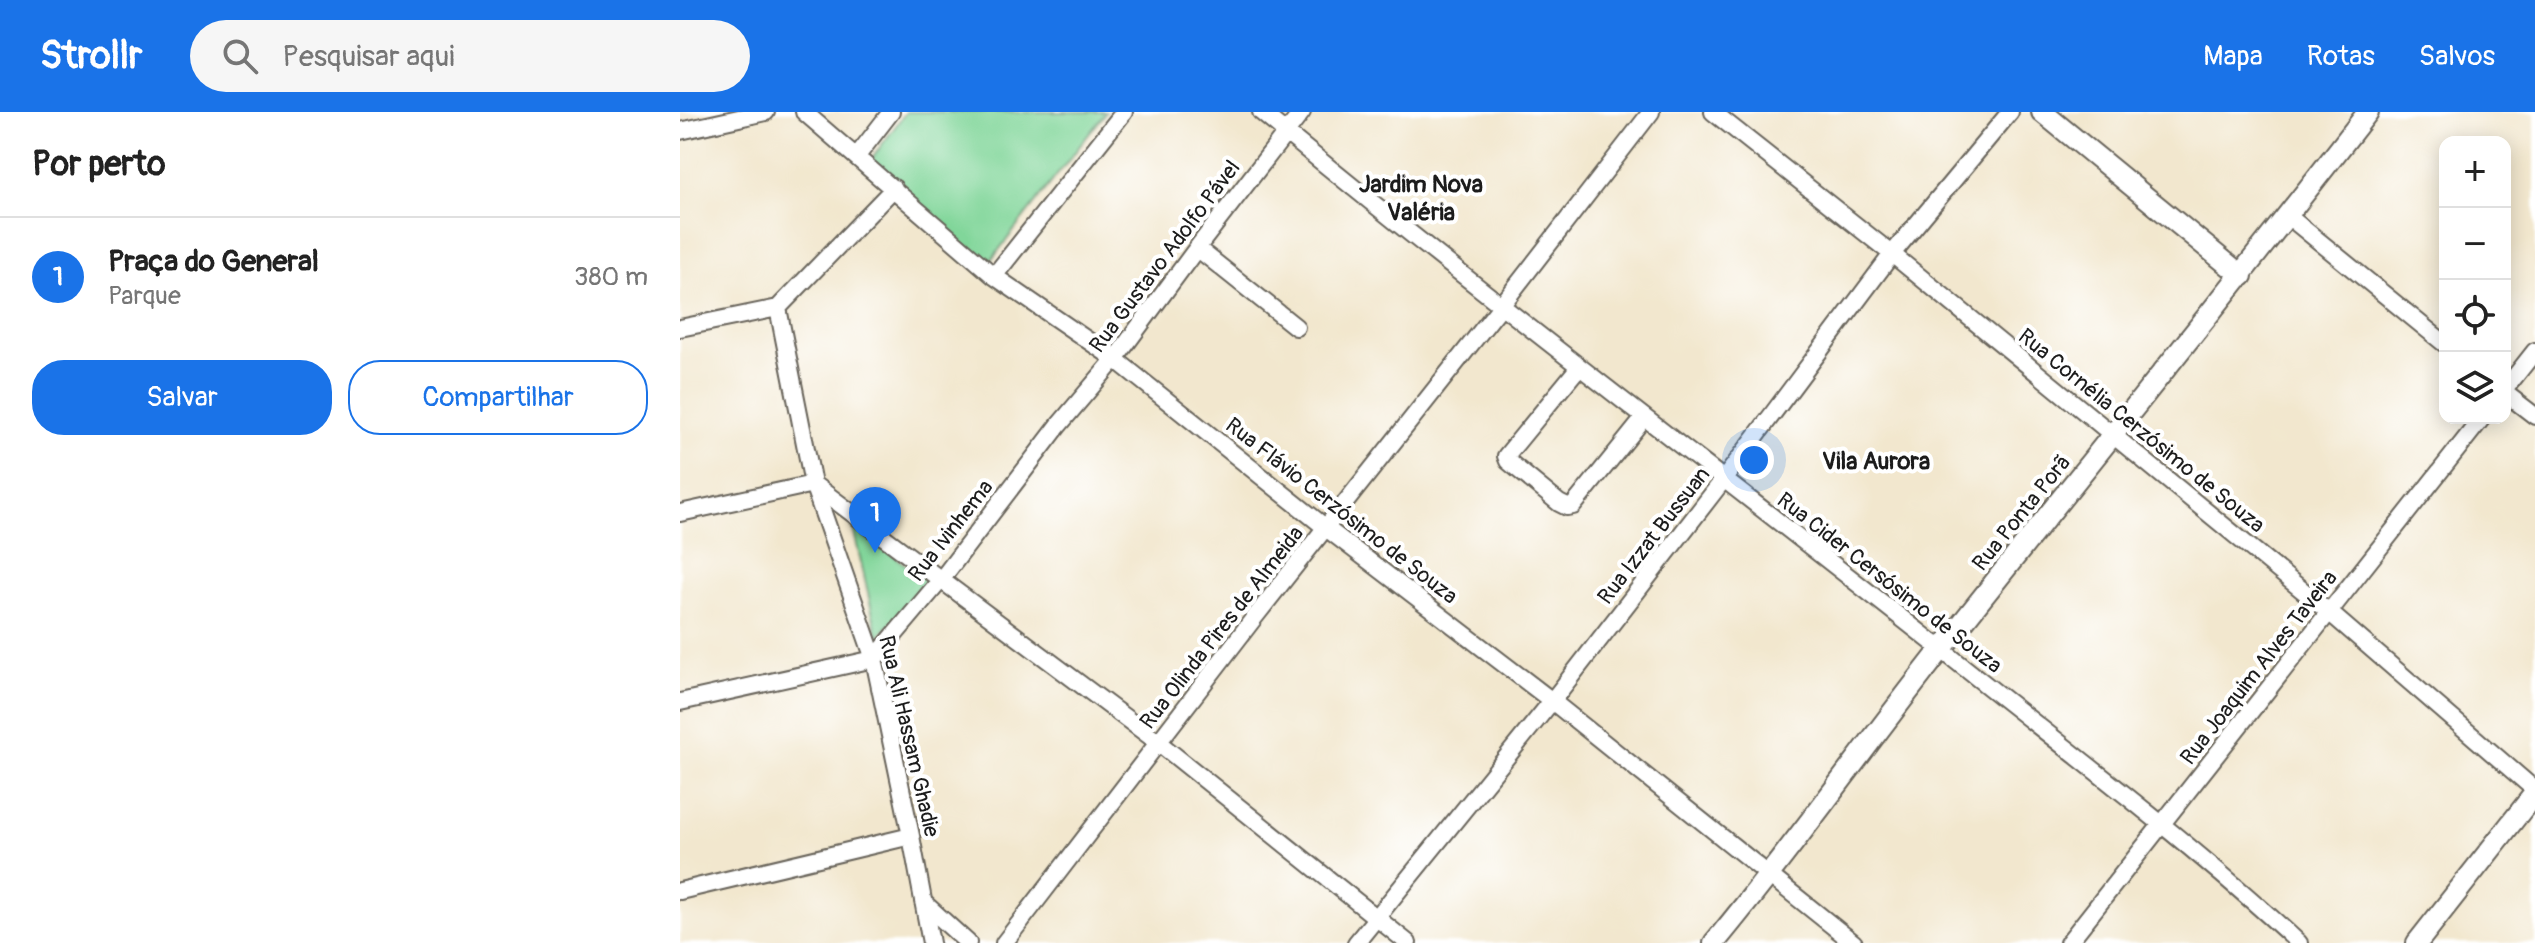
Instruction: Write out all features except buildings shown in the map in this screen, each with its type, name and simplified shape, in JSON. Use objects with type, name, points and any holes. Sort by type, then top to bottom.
[{"type":"street","points":[[680,131],[766,112]]},
{"type":"street","name":"Rua Flávio Cerzósimo de Souza","points":[[804,112],[994,276],[1115,359],[1326,528],[1552,701],[1854,943]]},
{"type":"street","points":[[857,156],[891,112]]},
{"type":"street","points":[[994,276],[1124,112]]},
{"type":"street","name":"Rua Cider Cersósimo de Souza","points":[[1261,112],[1501,306],[2162,825],[2299,943]]},
{"type":"street","name":"Rua Gustavo Adolfo Pável","points":[[1059,425],[1115,359],[1302,112]]},
{"type":"street","name":"Rua Olinda Pires de Almeida","points":[[1004,943],[1651,112]]},
{"type":"street","name":"Rua Cornélia Cerzósimo de Souza","points":[[1713,112],[1892,254],[2329,612],[2535,792]]},
{"type":"street","name":"Rua Izzat Bussuan","points":[[1356,943],[1552,701],[1724,479],[1892,254],[2010,112]]},
{"type":"street","points":[[2042,112],[2242,276]]},
{"type":"street","name":"Rua Ponta Porã","points":[[1714,943],[1769,876],[1941,649],[2242,276],[2368,112]]},
{"type":"street","points":[[680,328],[778,308],[894,188]]},
{"type":"street","points":[[2288,216],[2439,339]]},
{"type":"street","points":[[1197,248],[1296,327]]},
{"type":"street","name":"Rua Ali Hassam Ghadie","points":[[778,308],[813,484],[874,659],[931,943]]},
{"type":"street","points":[[2511,383],[2535,351]]},
{"type":"street","points":[[1579,367],[1506,456],[1508,461],[1559,503],[1573,506],[1644,418]]},
{"type":"street","points":[[2511,396],[2535,416]]},
{"type":"street","name":"Rua Joaquim Alves Taveira","points":[[2068,943],[2477,424]]},
{"type":"street","name":"Rua Ivinhema","points":[[874,659],[940,581],[1059,425]]},
{"type":"street","points":[[680,513],[813,484],[1159,743],[1408,943]]},
{"type":"street","points":[[680,702],[874,659]]},
{"type":"street","points":[[2417,943],[2535,792]]},
{"type":"street","points":[[680,891],[911,836]]},
{"type":"street","points":[[923,902],[968,943]]},
{"type":"green space","points":[[906,112],[1106,112],[988,264],[864,169]]},
{"type":"green space","points":[[852,523],[929,583],[878,637]]},
{"type":"place","name":"Praça do General","points":[[875,553]]},
{"type":"district","name":"Jardim Nova Valéria","points":[[1421,198]]},
{"type":"district","name":"Vila Aurora","points":[[1876,461]]}]
